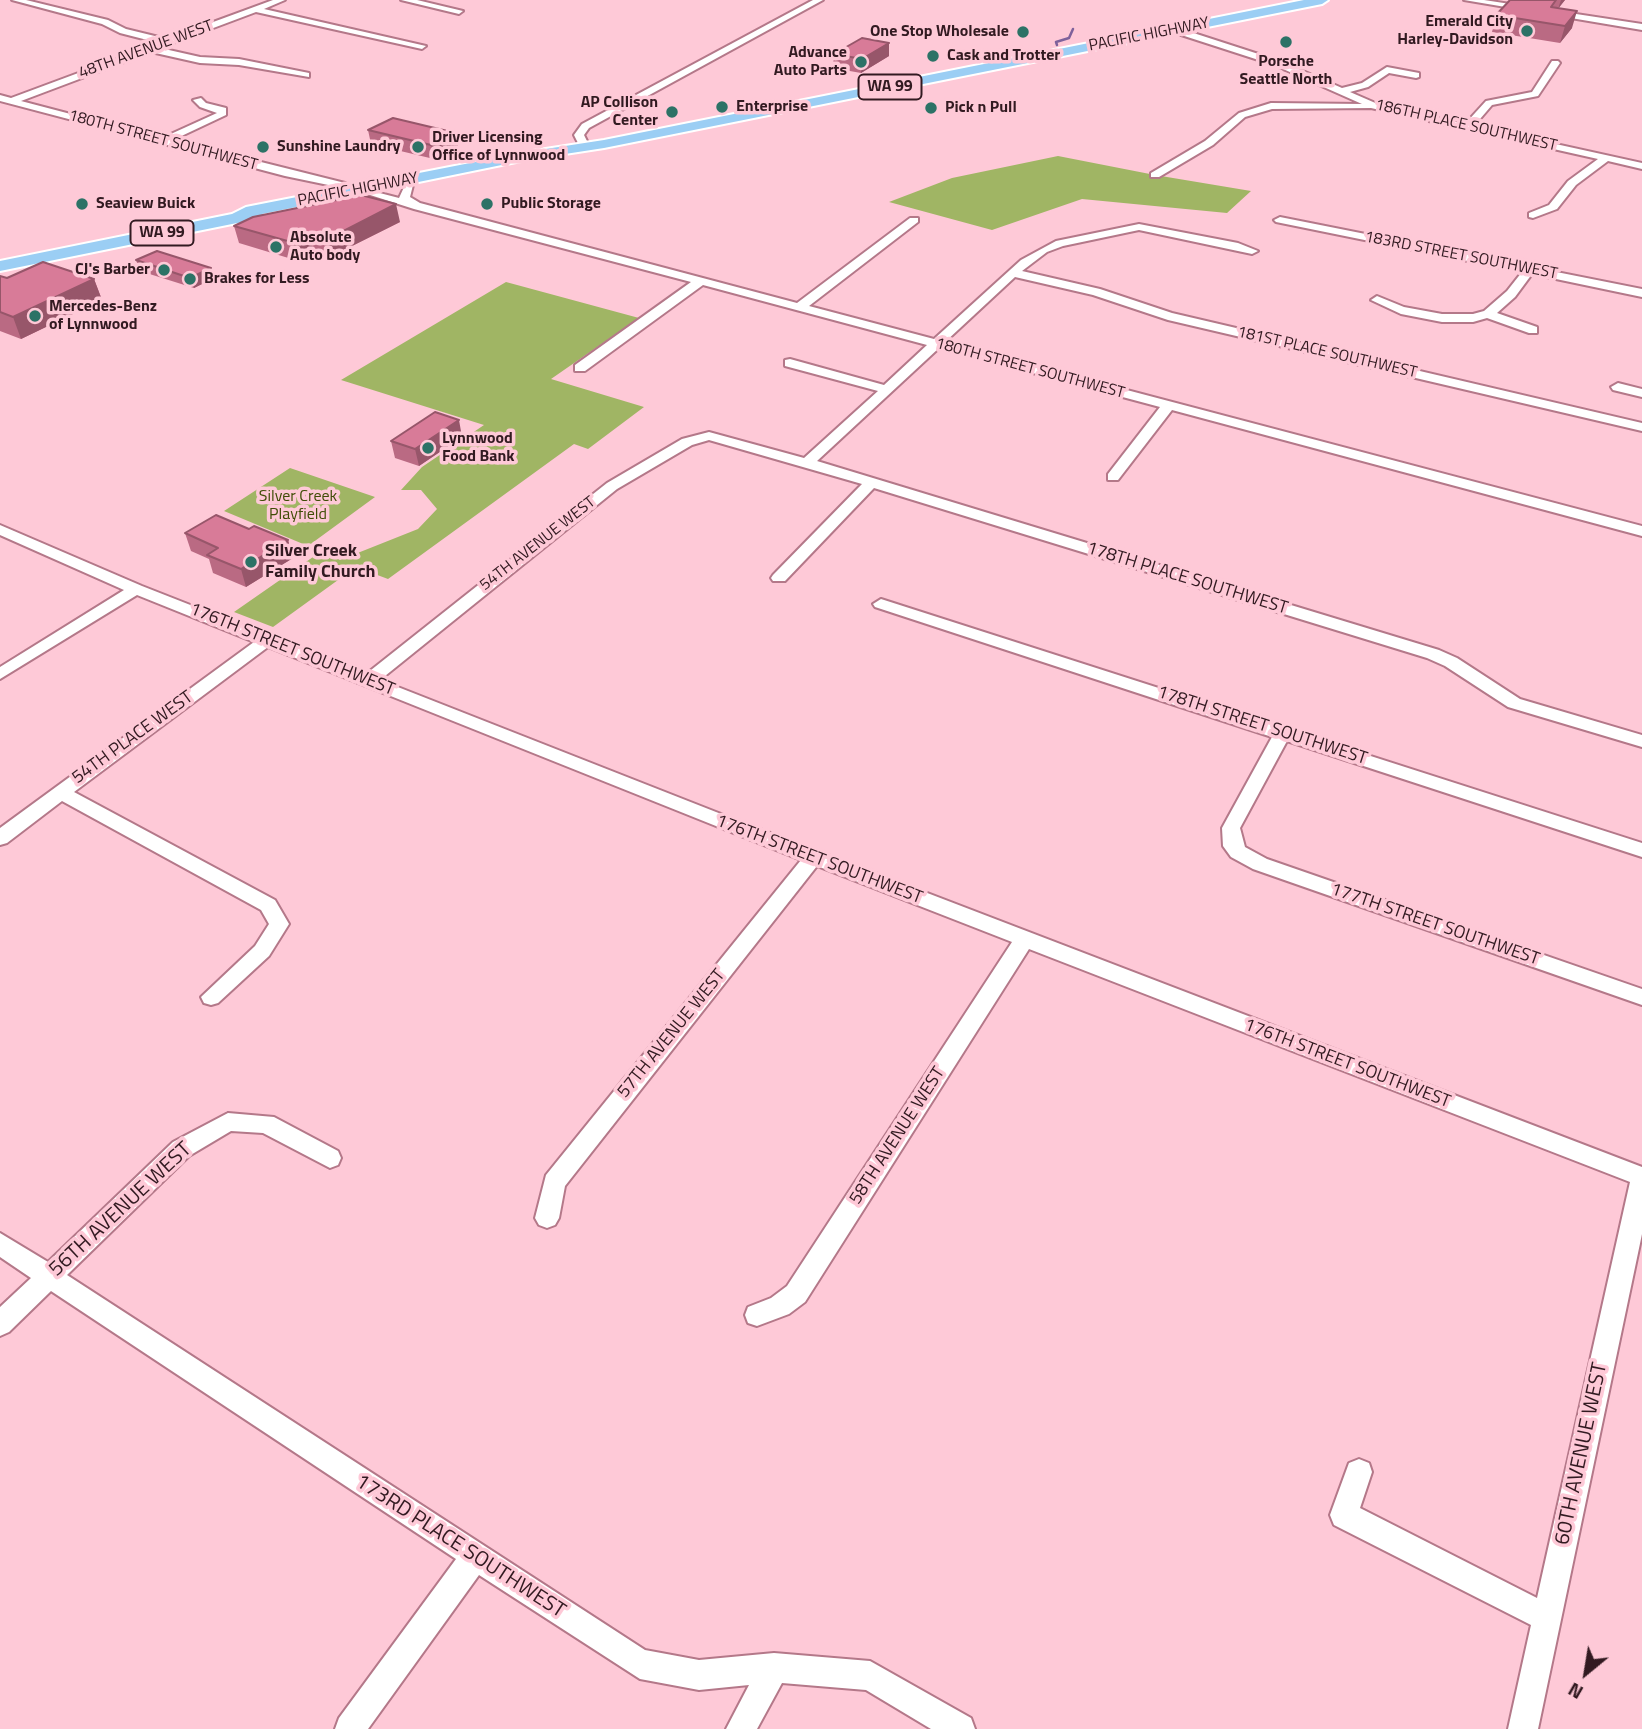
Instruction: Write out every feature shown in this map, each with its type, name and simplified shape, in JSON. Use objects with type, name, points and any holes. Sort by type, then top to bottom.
[{"type":"highway","name":"PACIFIC HIGHWAY","points":[[237,218],[246,212],[326,190],[352,191],[584,145],[604,144],[1322,0]]},
{"type":"highway","name":"PACIFIC HIGHWAY","points":[[0,266],[562,157],[595,150],[604,144]]},
{"type":"highway","points":[[562,157],[584,145]]},
{"type":"highway","points":[[372,194],[442,174]]},
{"type":"highway","points":[[311,206],[348,195],[352,191]]},
{"type":"street","points":[[16,0],[105,22],[123,31],[167,42]]},
{"type":"street","name":"48TH AVENUE WEST","points":[[5,99],[281,0]]},
{"type":"street","points":[[405,0],[460,11]]},
{"type":"street","points":[[584,145],[579,135],[585,126],[819,0]]},
{"type":"street","points":[[1468,0],[1642,27]]},
{"type":"street","points":[[243,2],[422,46]]},
{"type":"street","name":"186TH PLACE SOUTHWEST","points":[[1175,30],[1277,63],[1377,107],[1642,166]]},
{"type":"street","points":[[150,49],[200,60],[239,61],[306,75]]},
{"type":"street","points":[[1467,128],[1489,103],[1535,94],[1555,63]]},
{"type":"street","points":[[1342,91],[1365,85],[1387,70],[1416,75]]},
{"type":"street","name":"180TH STREET SOUTHWEST","points":[[5,99],[163,141],[326,190]]},
{"type":"street","points":[[163,141],[221,115],[223,110],[203,105],[198,100]]},
{"type":"street","points":[[1154,175],[1209,143],[1242,115],[1272,106],[1377,107]]},
{"type":"street","points":[[1533,215],[1553,207],[1572,183],[1606,158]]},
{"type":"street","points":[[409,187],[404,198],[418,207]]},
{"type":"street","name":"180TH STREET SOUTHWEST","points":[[372,194],[1642,531]]},
{"type":"street","points":[[800,307],[914,220]]},
{"type":"street","name":"183RD STREET SOUTHWEST","points":[[1280,220],[1642,293]]},
{"type":"street","points":[[807,463],[1013,273],[1032,257],[1052,246],[1133,227],[1157,229],[1252,251]]},
{"type":"street","points":[[1377,300],[1401,310],[1442,318],[1473,318],[1488,314],[1511,293],[1530,269]]},
{"type":"street","name":"181ST PLACE SOUTHWEST","points":[[1013,273],[1096,292],[1168,316],[1642,427]]},
{"type":"street","points":[[580,368],[701,281]]},
{"type":"street","points":[[1488,314],[1533,330]]},
{"type":"street","points":[[790,363],[886,389]]},
{"type":"street","points":[[1618,387],[1642,393]]},
{"type":"street","points":[[1113,477],[1168,406]]},
{"type":"street","name":"54TH AVENUE WEST","points":[[368,681],[612,486],[687,442],[709,436],[722,438]]},
{"type":"street","name":"178TH PLACE SOUTHWEST","points":[[722,438],[1433,654],[1451,662],[1514,703],[1642,741]]},
{"type":"street","points":[[779,578],[791,562],[871,483]]},
{"type":"street","name":"176TH STREET SOUTHWEST","points":[[0,530],[136,589],[813,858],[1642,1178]]},
{"type":"street","points":[[0,674],[136,589]]},
{"type":"street","name":"178TH STREET SOUTHWEST","points":[[881,604],[1642,850]]},
{"type":"street","name":"54TH PLACE WEST","points":[[0,838],[267,640]]},
{"type":"street","name":"177TH STREET SOUTHWEST","points":[[1283,733],[1231,828],[1233,846],[1238,852],[1261,864],[1642,997]]},
{"type":"street","points":[[60,792],[268,905],[279,924],[262,951],[211,997]]},
{"type":"street","name":"57TH AVENUE WEST","points":[[547,1218],[554,1182],[813,858]]},
{"type":"street","name":"58TH AVENUE WEST","points":[[757,1315],[780,1306],[796,1294],[1024,940]]},
{"type":"street","name":"56TH AVENUE WEST","points":[[0,1324],[181,1149],[228,1122],[266,1125],[330,1158]]},
{"type":"street","name":"60TH AVENUE WEST","points":[[1523,1729],[1642,1178]]},
{"type":"street","name":"173RD PLACE SOUTHWEST","points":[[0,1244],[640,1664],[699,1675],[774,1668],[870,1676],[960,1729]]},
{"type":"street","points":[[1359,1472],[1344,1515],[1547,1618]]},
{"type":"street","points":[[349,1729],[475,1557]]},
{"type":"street","points":[[741,1729],[774,1668]]},
{"type":"green space","points":[[1058,156],[1251,191],[1227,213],[1082,199],[992,230],[889,202],[952,178]]},
{"type":"green space","points":[[506,282],[639,318],[551,379],[644,407],[588,449],[574,444],[388,579],[356,567],[273,627],[234,612],[313,557],[326,553],[340,560],[418,529],[437,509],[421,490],[401,490],[422,467],[484,425],[341,380]]},
{"type":"green space","name":"Silver Creek Playfield","points":[[290,468],[375,497],[308,546],[224,511]]},
{"type":"building","points":[[1510,0],[1556,0],[1551,7],[1577,11],[1565,26],[1496,15]]},
{"type":"building","points":[[862,38],[889,43],[862,59],[834,54]]},
{"type":"building","points":[[393,118],[456,133],[431,145],[368,130]]},
{"type":"building","points":[[361,195],[396,204],[328,239],[309,233],[291,242],[234,226],[253,217]]},
{"type":"building","points":[[157,251],[211,268],[190,278],[136,260]]},
{"type":"building","points":[[43,262],[94,279],[13,317],[0,312],[0,276],[7,278]]},
{"type":"building","points":[[435,412],[459,420],[415,449],[391,441]]},
{"type":"building","points":[[216,515],[249,529],[254,526],[288,540],[241,569],[207,555],[218,548],[185,533]]},
{"type":"waterway","points":[[1057,45],[1056,42],[1069,38],[1073,29]]},
{"type":"place","name":"Emerald City Harley-Davidson","points":[[1527,31]]},
{"type":"place","name":"One Stop Wholesale","points":[[1023,32]]},
{"type":"place","name":"Porsche Seattle North","points":[[1286,42]]},
{"type":"place","name":"Cask and Trotter","points":[[933,56]]},
{"type":"place","name":"Advance Auto Parts","points":[[861,62]]},
{"type":"place","name":"Enterprise","points":[[722,107]]},
{"type":"place","name":"Pick n Pull","points":[[931,108]]},
{"type":"place","name":"AP Collison Center","points":[[672,112]]},
{"type":"place","name":"Sunshine Laundry","points":[[263,147]]},
{"type":"place","name":"Driver Licensing Office of Lynnwood","points":[[418,147]]},
{"type":"place","name":"Seaview Buick","points":[[82,204]]},
{"type":"place","name":"Public Storage","points":[[487,204]]},
{"type":"place","name":"Absolute Auto body","points":[[276,247]]},
{"type":"place","name":"CJ's Barber","points":[[164,270]]},
{"type":"place","name":"Brakes for Less","points":[[190,279]]},
{"type":"place","name":"Mercedes-Benz of Lynnwood","points":[[35,316]]},
{"type":"place","name":"Lynnwood Food Bank","points":[[428,448]]},
{"type":"place","name":"Silver Creek Family Church","points":[[251,562]]}]
